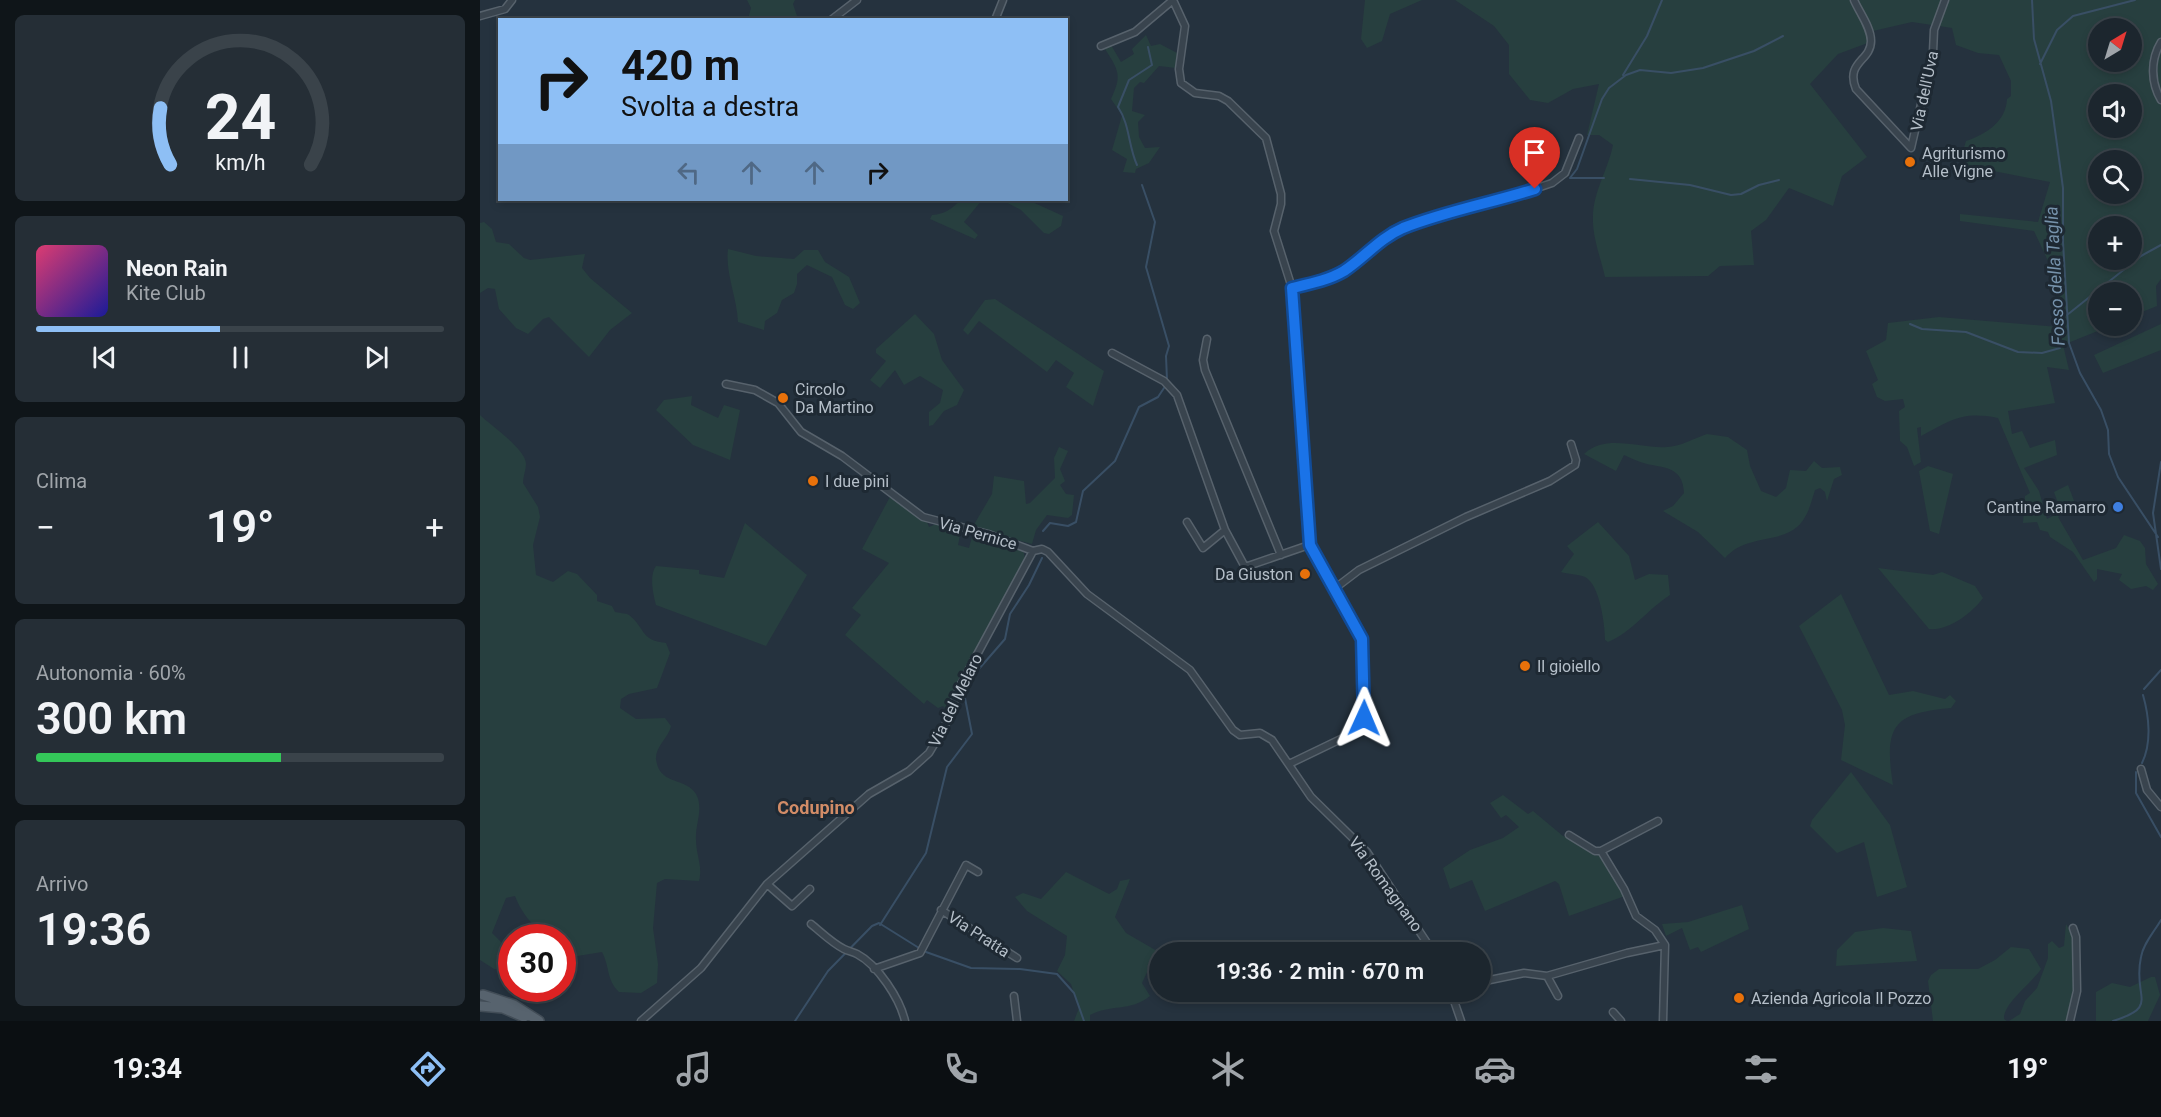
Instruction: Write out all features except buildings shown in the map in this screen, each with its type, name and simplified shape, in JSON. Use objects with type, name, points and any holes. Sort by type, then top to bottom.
[{"type":"main road","points":[[531,1021],[503,1008],[480,1006],[482,993],[514,1005],[539,1021]]},
{"type":"street","points":[[480,16],[506,9],[512,0]]},
{"type":"street","points":[[834,18],[856,0]]},
{"type":"street","points":[[996,18],[1003,0]]},
{"type":"street","points":[[1101,46],[1135,32],[1173,0],[1185,26],[1179,69],[1181,83],[1195,93],[1219,96],[1228,101],[1266,138],[1281,194],[1281,204],[1274,231],[1292,288],[1310,545],[1362,639],[1364,648],[1364,718],[1357,729],[1289,764]]},
{"type":"street","name":"Via dell'Uva","points":[[1854,0],[1868,28],[1871,41],[1869,49],[1855,66],[1856,89],[1911,148],[1933,52],[1934,30],[1945,0]]},
{"type":"street","points":[[2161,42],[2153,67],[2156,91],[2161,100]]},
{"type":"street","points":[[1292,288],[1342,272],[1385,237],[1404,228],[1462,208],[1493,203],[1552,183],[1565,173],[1579,138]]},
{"type":"street","points":[[1207,339],[1203,360],[1205,370],[1281,555]]},
{"type":"street","points":[[1112,353],[1173,388],[1225,530],[1245,567],[1310,545]]},
{"type":"street","name":"Via Pernice","points":[[726,384],[755,390],[777,403],[801,432],[842,456],[923,516],[1048,552],[1086,594],[1190,670],[1233,730],[1240,735],[1266,735],[1289,764]]},
{"type":"street","points":[[1334,589],[1359,570],[1466,517],[1550,481],[1575,465],[1576,460],[1571,444]]},
{"type":"street","points":[[1187,522],[1203,548],[1225,530]]},
{"type":"street","name":"Via del Melaro","points":[[641,1021],[701,968],[767,884],[869,794],[909,771],[929,753],[945,726],[964,678],[1035,550]]},
{"type":"street","name":"Via Romagnano","points":[[1289,764],[1311,797],[1367,852],[1426,942]]},
{"type":"street","points":[[2141,769],[2147,790],[2161,807]]},
{"type":"street","points":[[1569,835],[1595,851],[1601,851],[1658,820]]},
{"type":"street","points":[[1601,851],[1624,889],[1636,916],[1655,930],[1665,945],[1663,1021]]},
{"type":"street","name":"Via Pratta","points":[[874,969],[920,953],[966,865],[978,872]]},
{"type":"street","points":[[767,884],[792,906],[810,889]]},
{"type":"street","name":"Via Pratta","points":[[941,910],[1017,958]]},
{"type":"street","points":[[811,924],[845,949],[858,954],[874,969],[896,998],[905,1021]]},
{"type":"street","points":[[2070,1021],[2077,984],[2076,937],[2073,928]]},
{"type":"street","points":[[1491,980],[1524,973],[1547,976],[1627,953],[1665,945]]},
{"type":"street","points":[[1547,976],[1558,996]]},
{"type":"street","points":[[1014,996],[1017,1021]]},
{"type":"street","points":[[1454,1002],[1461,1021]]},
{"type":"street","points":[[1613,1012],[1621,1021]]},
{"type":"green space","points":[[747,0],[795,0],[793,4],[798,18],[748,18],[751,8]]},
{"type":"green space","points":[[1365,0],[1422,0],[1390,14],[1382,41],[1367,48],[1361,39]]},
{"type":"green space","points":[[1455,0],[2161,0],[2161,279],[2156,286],[2157,306],[2142,312],[2142,282],[2088,282],[2088,335],[2063,345],[2069,370],[2047,367],[2055,403],[2008,411],[2012,434],[2022,431],[2030,448],[2055,440],[2057,455],[2024,468],[2039,491],[2047,519],[2061,512],[2054,492],[2068,485],[2076,506],[2058,517],[2083,560],[2116,548],[2124,535],[2140,541],[2145,548],[2146,564],[2158,584],[2153,590],[2146,586],[2131,589],[2119,580],[2122,574],[2097,569],[2097,579],[2094,582],[2073,552],[2050,537],[2048,532],[2040,530],[2037,522],[2023,523],[2025,496],[2030,493],[1998,418],[1966,416],[1949,421],[1921,436],[1921,427],[1917,428],[1921,462],[1914,466],[1907,447],[1900,441],[1899,411],[1905,407],[1903,399],[1885,401],[1877,397],[1872,384],[1878,380],[1866,351],[1886,340],[1888,323],[1939,317],[2058,327],[2056,278],[2034,231],[1960,221],[1960,214],[2038,222],[2050,182],[1968,166],[1962,155],[1966,141],[1981,135],[1999,121],[2007,99],[2011,96],[2011,81],[1999,55],[1978,53],[1956,45],[1952,28],[1912,22],[1873,31],[1873,41],[1838,54],[1810,84],[1867,157],[1842,176],[1833,206],[1789,188],[1766,220],[1751,231],[1754,265],[1720,266],[1708,276],[1605,277],[1595,240],[1593,217],[1595,199],[1613,145],[1599,135],[1587,135],[1599,84],[1573,89],[1548,103],[1530,100],[1509,74],[1509,45],[1494,26]]},
{"type":"green space","points":[[1146,35],[1151,46],[1160,44],[1177,53],[1176,68],[1159,66],[1144,83],[1140,82],[1134,88],[1132,111],[1145,115],[1138,122],[1139,137],[1145,148],[1160,147],[1149,163],[1136,169],[1135,173],[1123,172],[1127,159],[1112,150],[1122,115],[1111,99],[1118,78],[1116,68],[1105,49],[1111,45],[1121,62],[1134,54],[1132,49]]},
{"type":"green space","points":[[959,201],[981,201],[964,222],[978,235],[975,239],[930,219],[932,215],[941,214]]},
{"type":"green space","points":[[1004,201],[1030,201],[1063,216],[1061,226],[1049,234],[1044,233],[1021,210]]},
{"type":"green space","points":[[484,222],[492,229],[496,242],[509,244],[524,258],[530,260],[585,254],[582,268],[590,278],[632,313],[610,330],[589,357],[549,317],[543,319],[528,334],[516,328],[499,309],[495,289],[488,288],[480,293],[480,223]]},
{"type":"green space","points":[[728,249],[756,256],[794,259],[804,250],[818,250],[825,262],[849,277],[860,303],[853,309],[845,305],[832,277],[807,265],[797,274],[794,293],[782,300],[777,313],[765,321],[764,330],[738,322],[728,267]]},
{"type":"green space","points":[[995,299],[1104,371],[1093,406],[1066,387],[1074,373],[1056,360],[1047,372],[979,321],[968,335],[963,330],[985,300]]},
{"type":"green space","points":[[915,314],[934,334],[942,360],[964,390],[957,405],[944,411],[933,425],[929,426],[929,412],[940,403],[943,390],[920,376],[904,385],[895,370],[880,388],[870,380],[886,361],[876,353],[876,349]]},
{"type":"green space","points":[[2161,324],[2161,350],[2103,373],[2094,355],[2135,336],[2142,336],[2142,333]]},
{"type":"green space","points":[[692,396],[691,405],[718,418],[724,405],[740,410],[730,460],[693,445],[656,410],[664,400]]},
{"type":"green space","points":[[480,415],[514,445],[524,458],[526,466],[523,483],[538,507],[540,517],[533,545],[536,575],[553,582],[568,571],[577,574],[597,595],[597,601],[612,606],[615,612],[629,615],[647,636],[666,643],[670,653],[657,688],[629,694],[621,699],[620,708],[636,719],[665,718],[671,726],[658,750],[656,759],[662,773],[686,785],[696,794],[699,805],[696,840],[700,876],[699,881],[665,879],[657,883],[653,928],[658,964],[657,983],[641,993],[619,992],[610,978],[602,952],[576,956],[576,924],[533,924],[522,911],[515,896],[506,898],[492,933],[498,939],[498,969],[494,969],[480,960]]},
{"type":"green space","points":[[1707,434],[1728,437],[1747,450],[1750,466],[1761,491],[1776,497],[1786,488],[1790,470],[1806,471],[1814,461],[1822,468],[1840,467],[1842,475],[1834,479],[1827,501],[1825,492],[1820,488],[1815,490],[1807,514],[1798,526],[1779,536],[1745,544],[1725,558],[1698,532],[1663,511],[1673,506],[1684,493],[1683,484],[1677,473],[1624,455],[1616,471],[1584,454],[1602,444],[1613,443],[1672,447]]},
{"type":"green space","points":[[1059,447],[1068,451],[1060,469],[1065,481],[1060,485],[1066,494],[1074,495],[1072,515],[1068,518],[1047,515],[1036,530],[1032,544],[972,528],[992,494],[994,476],[1024,481],[1026,504],[1030,503],[1055,478],[1054,458]]},
{"type":"green space","points":[[1928,466],[1953,474],[1939,534],[1930,531],[1919,471]]},
{"type":"green space","points":[[891,495],[927,522],[929,527],[936,524],[961,530],[958,545],[969,548],[973,533],[977,537],[987,536],[1023,549],[1025,559],[1021,569],[968,663],[947,710],[943,706],[938,708],[927,700],[924,704],[845,635],[861,615],[852,608],[889,563],[862,549]]},
{"type":"green space","points":[[1598,522],[1629,556],[1635,580],[1649,574],[1668,575],[1670,595],[1625,632],[1608,642],[1605,640],[1598,596],[1590,581],[1582,576],[1561,572],[1574,554],[1567,546]]},
{"type":"green space","points":[[745,523],[807,575],[766,646],[656,605],[653,590],[652,579],[656,566],[699,570],[699,574],[724,578]]},
{"type":"green space","points":[[1878,568],[1933,575],[1942,572],[1975,586],[1983,598],[1959,620],[1944,627],[1929,629]]},
{"type":"green space","points":[[1841,594],[1889,695],[1913,691],[1945,699],[1950,695],[1956,701],[1951,708],[1916,714],[1904,719],[1896,727],[1890,749],[1893,785],[1841,760],[1845,725],[1842,710],[1799,626]]},
{"type":"green space","points":[[1851,772],[1890,825],[1907,887],[1877,897],[1864,842],[1837,853],[1810,826],[1812,820]]},
{"type":"green space","points":[[1503,795],[1528,814],[1533,811],[1563,836],[1574,839],[1596,856],[1599,854],[1625,896],[1569,916],[1559,884],[1555,881],[1485,911],[1472,880],[1450,889],[1443,868],[1470,850],[1503,838],[1519,827],[1506,815],[1501,818],[1490,803]]},
{"type":"green space","points":[[1066,872],[1109,894],[1117,889],[1120,881],[1130,879],[1115,917],[1126,933],[1149,946],[1149,968],[1142,983],[1149,997],[1135,1004],[1090,1015],[1090,1021],[1074,1021],[1079,1008],[1071,984],[1057,971],[1065,955],[1067,936],[1027,911],[1015,897],[1023,893],[1041,899]]},
{"type":"green space","points":[[1742,905],[1749,929],[1701,952],[1698,947],[1690,950],[1682,928],[1666,936],[1662,924],[1688,922]]},
{"type":"green space","points":[[2066,924],[2073,937],[2079,960],[2078,983],[2068,1021],[2009,1021],[2020,1014],[2025,1001],[2037,988],[2048,958],[2048,944],[2052,941],[2059,948],[2064,946]]},
{"type":"green space","points":[[1883,928],[1911,931],[1917,961],[1836,966],[1837,950],[1855,932]]},
{"type":"green space","points":[[2011,947],[2029,949],[2041,969],[2008,1006],[2004,1019],[2007,1021],[1933,1021],[1928,981],[1931,975],[1939,969],[1978,969],[1995,960]]},
{"type":"green space","points":[[2155,977],[2160,995],[2148,1021],[2096,1021],[2096,992],[2112,983],[2130,987]]},
{"type":"waterway","points":[[1623,75],[1647,36],[1662,0]]},
{"type":"waterway","name":"Fosso della Taglia","points":[[2032,0],[2034,39],[2051,101],[2063,188],[2063,242],[2069,343],[2080,373],[2101,410],[2108,430],[2109,454],[2118,477],[2158,537]]},
{"type":"waterway","points":[[2040,64],[2057,30],[2073,16],[2135,0]]},
{"type":"waterway","points":[[1570,178],[1577,169],[1602,99],[1609,88],[1626,75],[1640,70],[1671,73],[1703,68],[1754,51],[1783,36]]},
{"type":"waterway","points":[[1137,165],[1125,121],[1118,107],[1129,80],[1152,65],[1148,47]]},
{"type":"waterway","points":[[1570,178],[1604,178]]},
{"type":"waterway","points":[[1630,179],[1690,185],[1731,195],[1741,194],[1759,185],[1779,180]]},
{"type":"waterway","points":[[1142,185],[1155,222],[1146,267],[1169,346],[1166,356],[1167,380]]},
{"type":"waterway","points":[[2067,315],[2141,256],[2161,245]]},
{"type":"waterway","points":[[1910,324],[1922,329],[1966,332],[2018,352],[2042,353],[2060,348]]},
{"type":"waterway","points":[[1043,531],[1050,523],[1068,526],[1076,522],[1083,491],[1115,461],[1139,407],[1158,397],[1166,385]]},
{"type":"waterway","points":[[2161,462],[2153,513],[2161,569]]},
{"type":"waterway","points":[[978,670],[1005,639],[1010,614],[1029,585],[1042,558]]},
{"type":"waterway","points":[[2144,689],[2161,670]]},
{"type":"waterway","points":[[880,925],[926,853],[947,767],[972,734],[964,693]]},
{"type":"waterway","points":[[2142,763],[2147,747],[2148,729],[2143,695]]},
{"type":"waterway","points":[[2136,772],[2136,793],[2161,837]]},
{"type":"waterway","points":[[2113,1021],[2128,1016],[2141,1005],[2139,971],[2142,952],[2161,920]]},
{"type":"waterway","points":[[795,1021],[828,971],[872,926],[879,923],[919,948]]},
{"type":"waterway","points":[[926,952],[971,968],[1020,969],[1057,974],[1074,993],[1084,1021]]},
{"type":"place","name":"Agriturismo Alle Vigne","points":[[1910,162]]},
{"type":"place","name":"Circolo Da Martino","points":[[783,398]]},
{"type":"place","name":"I due pini","points":[[813,481]]},
{"type":"place","name":"Cantine Ramarro","points":[[2118,507]]},
{"type":"place","name":"Da Giuston","points":[[1305,574]]},
{"type":"place","name":"Il gioiello","points":[[1525,666]]},
{"type":"place","name":"Azienda Agricola Il Pozzo","points":[[1739,998]]},
{"type":"district","name":"Codupino","points":[[816,808]]},
{"type":"route","points":[[1364,718],[1366,709],[1362,639],[1310,545],[1292,288],[1342,272],[1385,237],[1404,228],[1462,208],[1493,203],[1535,189]]}]
